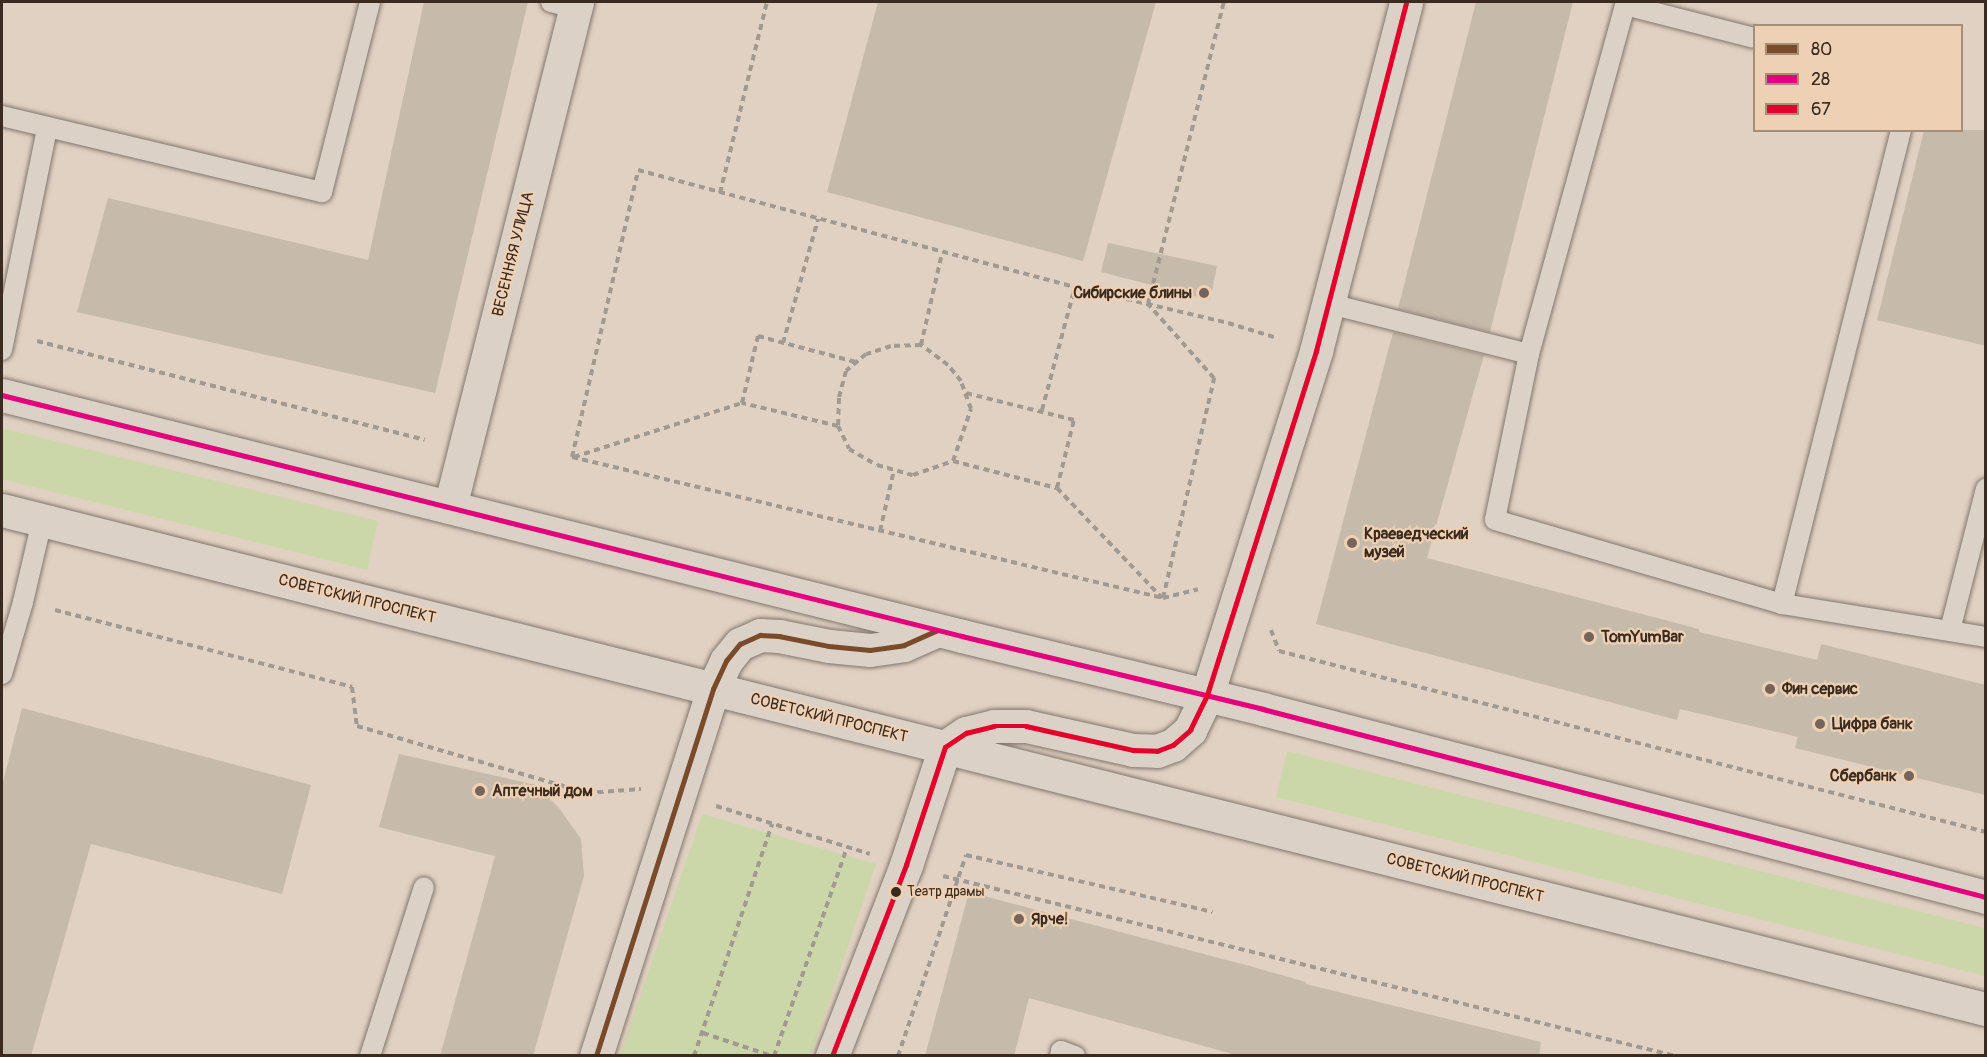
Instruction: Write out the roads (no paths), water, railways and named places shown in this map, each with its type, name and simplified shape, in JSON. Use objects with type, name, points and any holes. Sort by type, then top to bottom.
[{"type":"main road","points":[[832,1056],[906,866],[945,747],[966,733],[994,726],[1036,728],[1133,750],[1157,751],[1173,746],[1190,730],[1207,695],[1316,351],[1326,303],[1406,2]]},
{"type":"main road","name":"ВЕСЕННЯЯ УЛИЦА","points":[[450,507],[568,4]]},
{"type":"main road","points":[[2,395],[938,630],[1207,695],[1986,897]]},
{"type":"main road","name":"СОВЕТСКИЙ ПРОСПЕКТ","points":[[2,510],[1986,1009]]},
{"type":"main road","points":[[596,1056],[712,690],[726,661],[740,644],[760,636],[779,636],[829,646],[870,650],[904,645],[938,630]]},
{"type":"lane","points":[[2,116],[322,192],[370,2]]},
{"type":"lane","points":[[1753,37],[1625,5],[1529,354],[1495,520],[1782,604],[1986,637]]},
{"type":"lane","points":[[4,341],[47,128]]},
{"type":"lane","points":[[1782,604],[1900,132]]},
{"type":"lane","points":[[1326,303],[1529,354]]},
{"type":"lane","points":[[1950,630],[1986,489]]},
{"type":"lane","points":[[2,674],[23,602],[42,520]]},
{"type":"lane","points":[[370,1056],[424,888]]},
{"type":"lane","points":[[1060,1056],[1061,1052],[1075,1056]]},
{"type":"place","name":"Сибирские блины","points":[[1204,293]]},
{"type":"place","name":"Краеведческий музей","points":[[1352,543]]},
{"type":"place","name":"TomYumBar","points":[[1589,637]]},
{"type":"place","name":"Фин сервис","points":[[1770,689]]},
{"type":"place","name":"Цифра банк","points":[[1820,724]]},
{"type":"place","name":"Сбербанк","points":[[1909,776]]},
{"type":"place","name":"Аптечный дом","points":[[480,791]]},
{"type":"place","name":"Театр драмы","points":[[896,892]]},
{"type":"place","name":"Ярче!","points":[[1019,919]]}]
